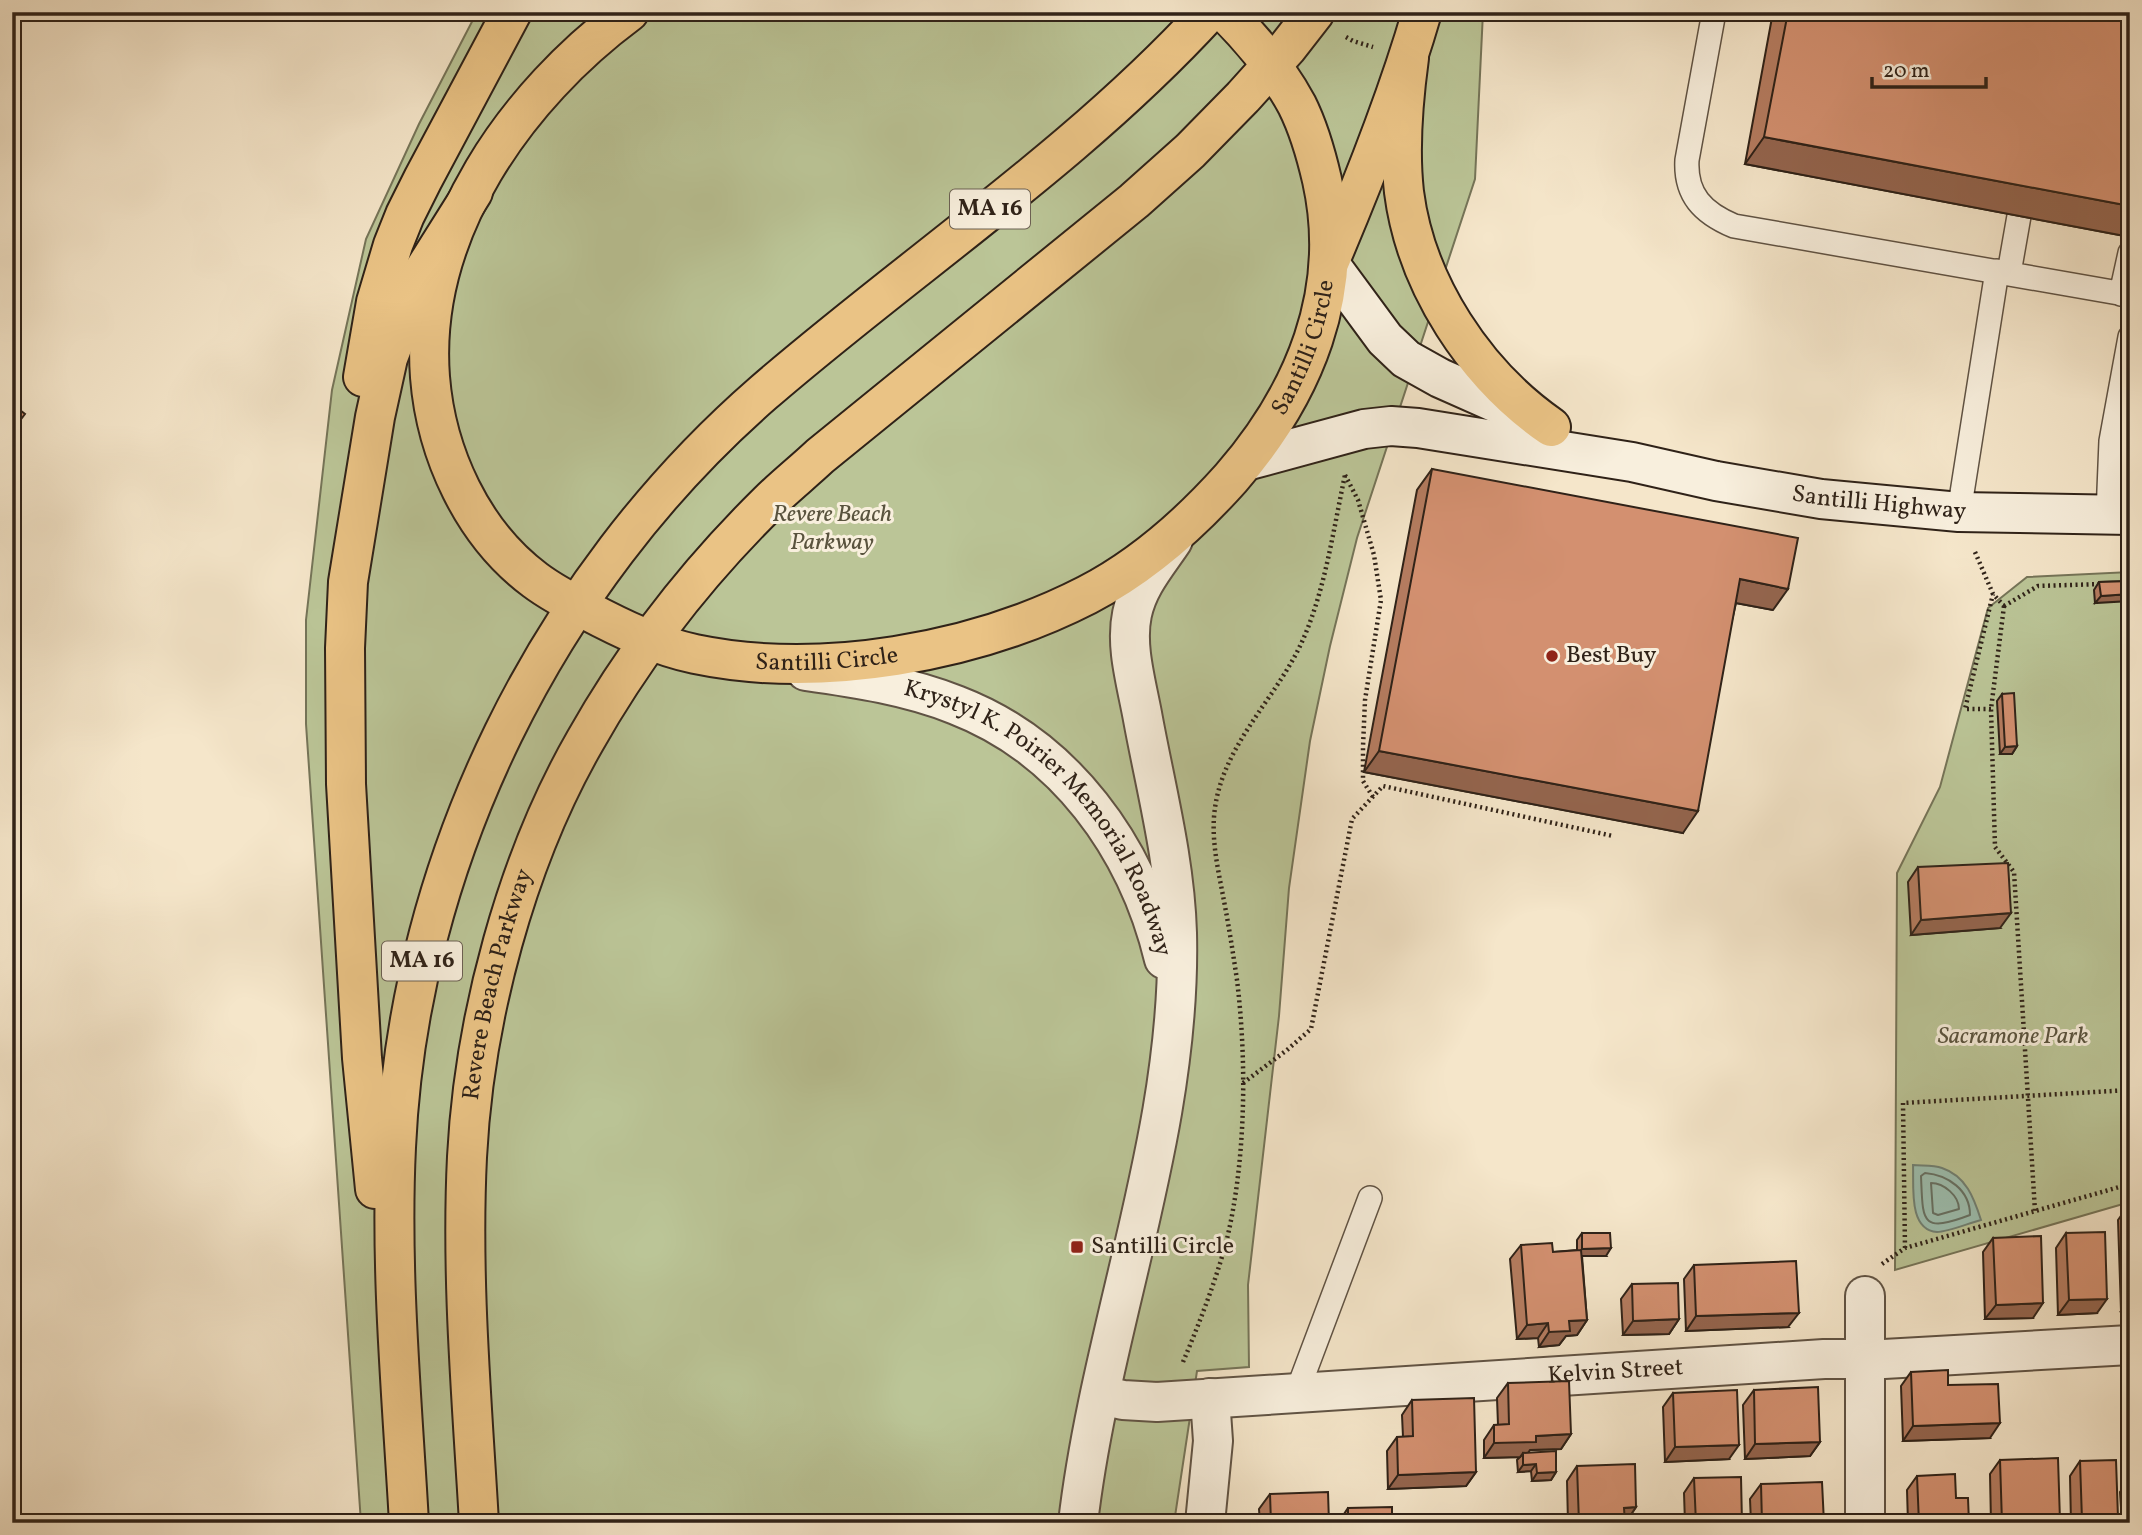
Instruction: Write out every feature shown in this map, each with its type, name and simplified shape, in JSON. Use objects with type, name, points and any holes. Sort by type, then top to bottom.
[{"type":"main road","points":[[399,1350],[372,1166],[362,1058],[346,784],[345,648],[359,405],[369,333],[384,271],[405,215],[512,12]]},
{"type":"main road","name":"Santilli Circle","points":[[629,12],[567,65],[525,113],[499,148],[473,192],[447,251],[429,327],[433,406],[439,435],[458,482],[482,525],[497,544],[533,579],[577,606],[650,640],[692,653],[748,663],[862,660],[934,650],[970,641],[1040,616],[1086,595],[1147,557],[1180,530],[1246,461],[1280,412],[1308,356],[1324,303],[1329,263],[1326,204],[1314,146],[1297,105],[1272,65],[1225,12]]},
{"type":"main road","name":"MA 16","points":[[409,1523],[394,1213],[402,1073],[427,939],[447,872],[469,807],[529,684],[577,606],[626,537],[656,500],[724,429],[809,355],[1081,135],[1158,65],[1209,12]]},
{"type":"main road","points":[[1329,263],[1372,160],[1396,54],[1422,12]]},
{"type":"main road","name":"Revere Beach Parkway","points":[[479,1523],[465,1224],[470,1118],[483,1029],[499,955],[540,834],[583,743],[650,640],[722,551],[769,502],[820,456],[1161,177],[1217,126],[1272,65],[1327,22]]},
{"type":"main road","points":[[1396,54],[1404,103],[1402,173],[1409,219],[1426,268],[1450,316],[1482,362],[1514,399],[1551,427]]},
{"type":"main road","points":[[348,582],[375,417],[388,358],[424,270],[473,192]]},
{"type":"street","points":[[567,65],[583,39],[594,12]]},
{"type":"street","name":"Santilli Highway","points":[[1329,263],[1385,339],[1406,359],[1440,378],[1632,462]]},
{"type":"street","name":"Santilli Highway","points":[[1246,461],[1364,429],[1391,426],[1632,462],[1716,481],[1821,499],[1959,512],[2119,515]]},
{"type":"street","name":"Krystyl K. Poirier Memorial Roadway","points":[[1078,1523],[1089,1453],[1157,1138],[1172,1031],[1177,954],[1174,890],[1130,636],[1137,598],[1153,568],[1180,530]]},
{"type":"street","name":"Krystyl K. Poirier Memorial Roadway","points":[[748,663],[866,681],[944,700],[975,712],[1006,729],[1054,765],[1072,782],[1109,830],[1123,852],[1143,895],[1167,968],[1172,1031]]},
{"type":"street","points":[[1865,1296],[1865,1523]]},
{"type":"street","name":"Kelvin Street","points":[[1101,1395],[1141,1402],[1824,1359],[2130,1345]]},
{"type":"street","points":[[1205,1523],[1213,1440],[1210,1398]]},
{"type":"lane","points":[[1714,12],[1686,160],[1686,177],[1692,194],[1715,218],[1734,226],[2125,295],[2130,253]]},
{"type":"lane","points":[[1959,512],[2003,272],[2020,216]]},
{"type":"lane","points":[[2119,515],[2111,441],[2130,337]]},
{"type":"lane","points":[[1297,1392],[1370,1198]]},
{"type":"path","points":[[1327,22],[1353,41],[1396,54]]},
{"type":"path","points":[[1180,1369],[1221,1259],[1230,1225],[1238,1167],[1243,1083],[1241,1023],[1237,979],[1216,851],[1214,817],[1217,800],[1221,782],[1234,751],[1290,665],[1306,630],[1323,574],[1347,464]]},
{"type":"path","points":[[1345,475],[1358,500],[1374,555],[1381,600],[1365,700],[1363,747],[1363,781],[1373,797]]},
{"type":"path","points":[[2004,606],[2038,586],[2104,584]]},
{"type":"path","points":[[1992,709],[1965,709],[1993,594],[2004,606],[1992,709],[1995,847],[2014,872],[2035,1211]]},
{"type":"path","points":[[1243,1083],[1311,1029],[1352,819],[1383,786],[1613,836]]},
{"type":"path","points":[[2130,1090],[1903,1103],[1905,1248],[2130,1184]]},
{"type":"green space","name":"Revere Beach Parkway","points":[[477,12],[1483,12],[1475,179],[1357,538],[1310,741],[1289,888],[1279,1016],[1248,1285],[1249,1367],[1197,1371],[1174,1523],[361,1523],[306,724],[306,620],[332,390],[366,239],[419,124]]},
{"type":"green space","name":"Sacramone Park","points":[[2130,572],[2130,1202],[1895,1270],[1897,873],[1940,787],[1988,608],[2027,577]]},
{"type":"water","points":[[1913,1165],[1939,1167],[1957,1176],[1972,1196],[1981,1220],[1942,1232],[1928,1229],[1921,1224],[1914,1206]]},
{"type":"building","points":[[1788,12],[2130,12],[2130,206],[1764,137]]},
{"type":"building","points":[[12,404],[25,414],[12,431]]},
{"type":"building","points":[[1432,469],[1798,538],[1788,589],[1740,579],[1698,811],[1379,751]]},
{"type":"building","points":[[2130,581],[2130,594],[2101,596],[2099,582]]},
{"type":"building","points":[[2014,693],[2017,746],[2005,747],[2002,694]]},
{"type":"building","points":[[2008,863],[2011,913],[1921,920],[1918,867]]},
{"type":"building","points":[[2128,1206],[2130,1206],[2130,1262]]},
{"type":"building","points":[[2105,1232],[2107,1299],[2069,1300],[2066,1233]]},
{"type":"building","points":[[1582,1233],[1610,1233],[1611,1248],[1582,1249]]},
{"type":"building","points":[[2041,1236],[2043,1303],[1996,1305],[1993,1238]]},
{"type":"building","points":[[1552,1243],[1553,1252],[1581,1250],[1587,1320],[1569,1321],[1570,1331],[1549,1332],[1548,1323],[1527,1325],[1521,1245]]},
{"type":"building","points":[[1796,1261],[1799,1313],[1696,1316],[1694,1265]]},
{"type":"building","points":[[1678,1283],[1679,1319],[1633,1321],[1632,1284]]},
{"type":"building","points":[[1948,1370],[1948,1385],[1998,1384],[2000,1423],[1913,1426],[1911,1372]]},
{"type":"building","points":[[1569,1381],[1571,1434],[1536,1436],[1536,1442],[1494,1443],[1494,1425],[1509,1424],[1508,1383]]},
{"type":"building","points":[[1818,1387],[1820,1442],[1755,1444],[1754,1390]]},
{"type":"building","points":[[1737,1390],[1739,1445],[1675,1447],[1673,1393]]},
{"type":"building","points":[[1474,1398],[1476,1472],[1398,1475],[1397,1437],[1413,1436],[1412,1400]]},
{"type":"building","points":[[1556,1451],[1556,1472],[1537,1473],[1536,1464],[1523,1465],[1523,1453]]},
{"type":"building","points":[[2058,1458],[2060,1521],[2002,1523],[2000,1460]]},
{"type":"building","points":[[2116,1460],[2118,1518],[2082,1520],[2080,1461]]},
{"type":"building","points":[[1635,1464],[1636,1507],[1624,1508],[1625,1523],[1579,1523],[1577,1466]]},
{"type":"building","points":[[1955,1474],[1956,1498],[1968,1498],[1969,1523],[1919,1523],[1917,1476]]},
{"type":"building","points":[[1741,1477],[1742,1523],[1696,1523],[1694,1478]]},
{"type":"building","points":[[1822,1482],[1824,1523],[1762,1523],[1761,1484]]},
{"type":"building","points":[[1328,1492],[1329,1523],[1271,1523],[1270,1494]]},
{"type":"building","points":[[1392,1507],[1392,1523],[1348,1523],[1348,1508]]},
{"type":"place","name":"Best Buy","points":[[1552,656]]},
{"type":"place","name":"Santilli Circle","points":[[1077,1247]]}]
